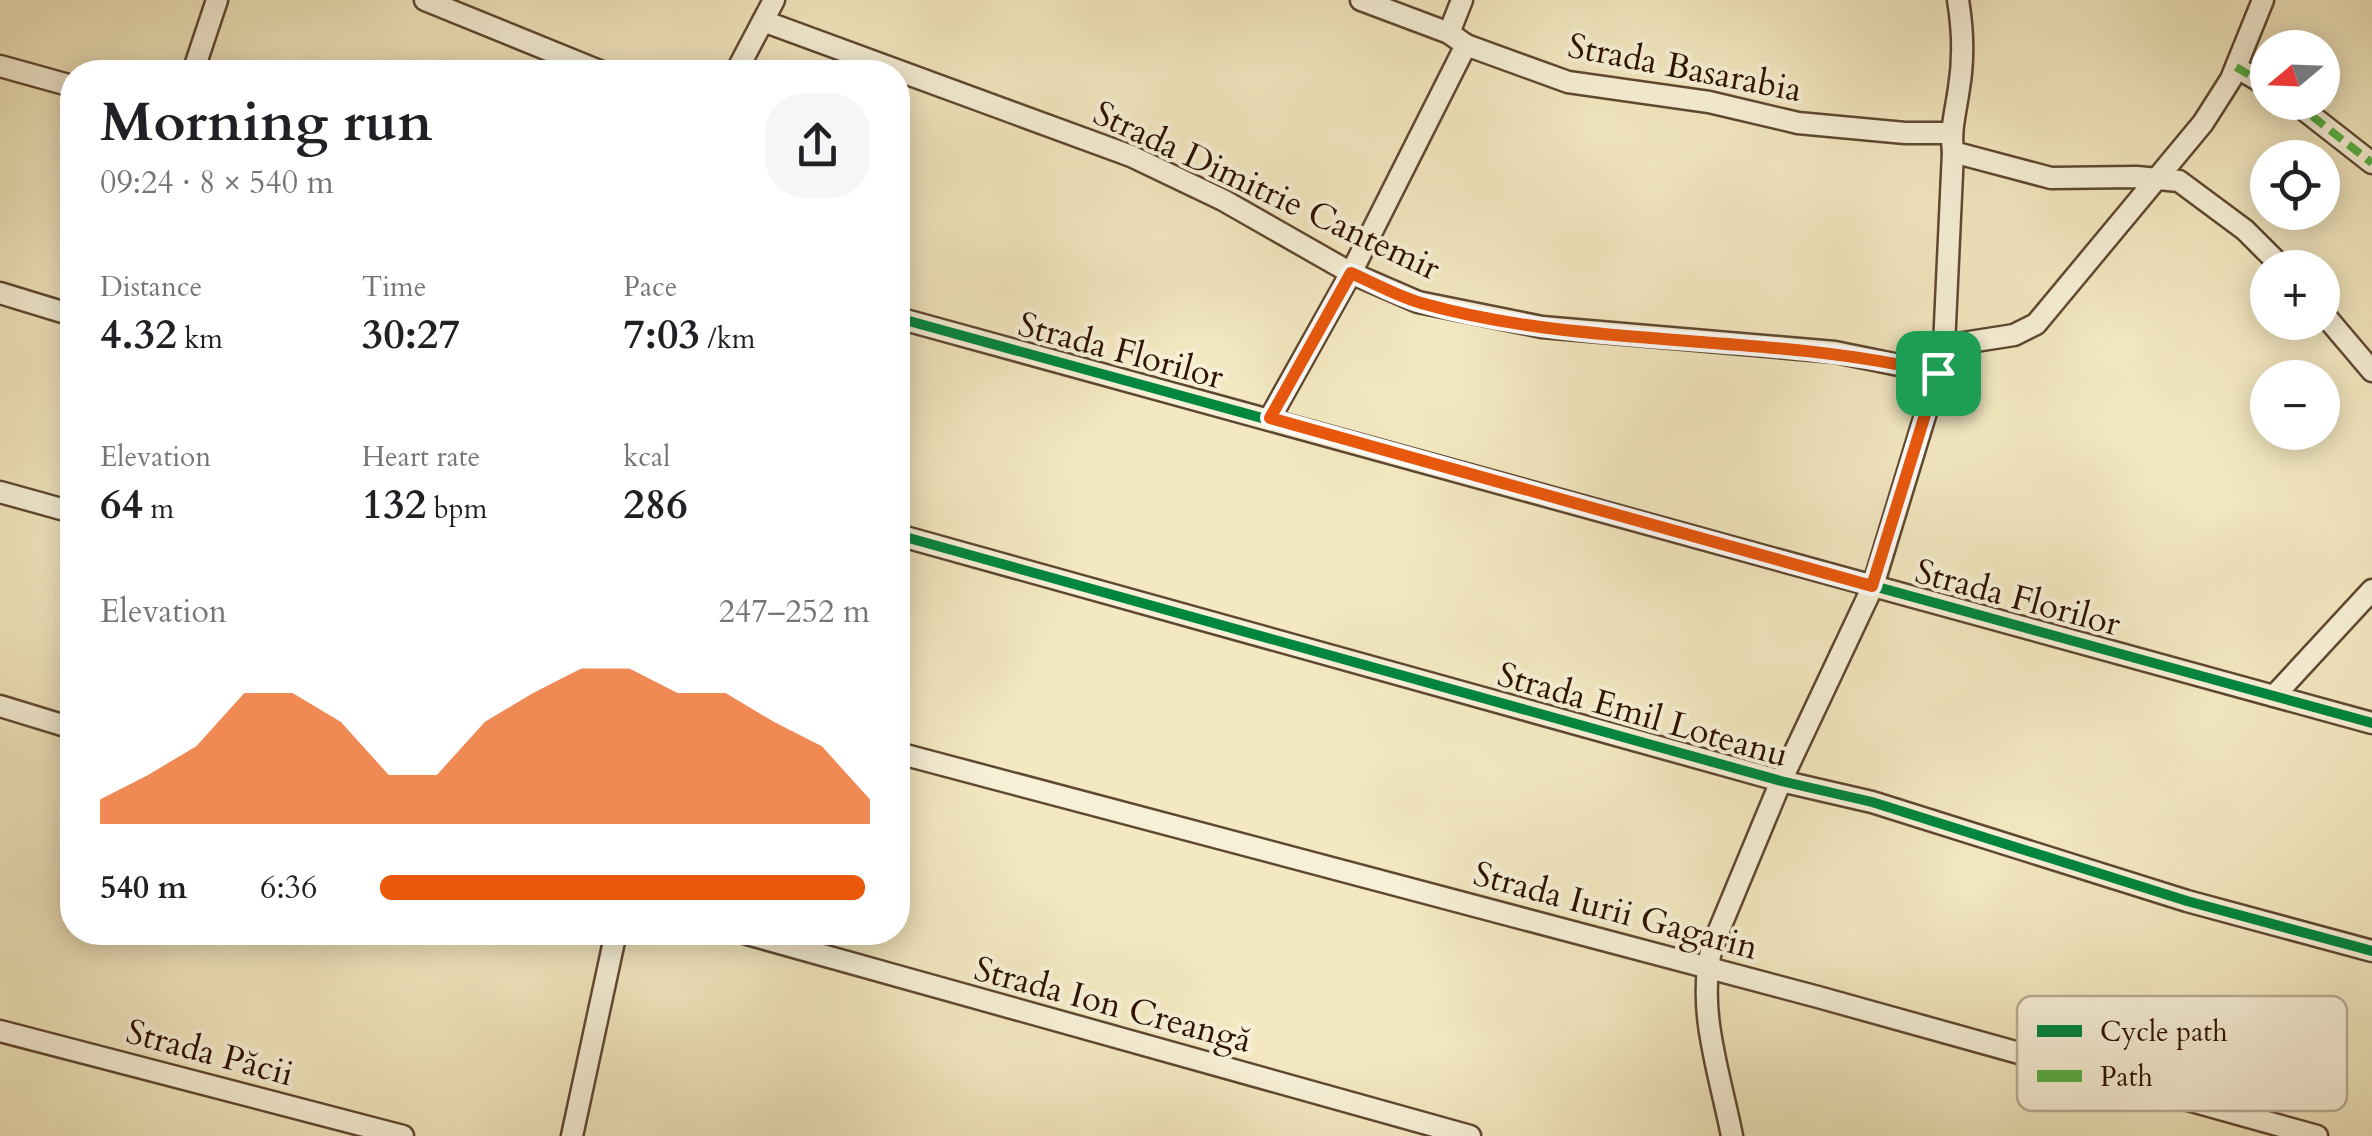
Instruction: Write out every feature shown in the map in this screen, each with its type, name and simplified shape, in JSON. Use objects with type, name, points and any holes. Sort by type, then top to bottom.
[{"type":"street","points":[[196,60],[217,0]]},
{"type":"street","points":[[424,0],[572,60]]},
{"type":"street","points":[[742,60],[774,0]]},
{"type":"street","name":"Strada Basarabia","points":[[1360,0],[1568,82],[1710,102],[1798,123],[1905,133],[1952,142],[2051,178],[2179,181],[2245,230],[2264,250]]},
{"type":"street","points":[[1270,418],[1351,273],[1457,39],[1462,0]]},
{"type":"street","points":[[1732,1136],[1704,997],[1706,969],[1780,782],[1872,586],[1938,373],[1944,346],[1952,142],[1963,32],[1958,0]]},
{"type":"street","points":[[1944,346],[2014,335],[2036,324],[2203,122],[2236,67],[2263,0]]},
{"type":"street","name":"Strada Dimitrie Cantemir","points":[[763,21],[869,60]]},
{"type":"street","points":[[0,66],[60,83]]},
{"type":"street","points":[[2236,67],[2250,75]]},
{"type":"street","name":"Strada Dimitrie Cantemir","points":[[910,75],[1131,156],[1223,200],[1351,273],[1418,302],[1542,326],[1835,352],[1938,373]]},
{"type":"street","points":[[2317,120],[2372,163]]},
{"type":"street","points":[[0,293],[60,311]]},
{"type":"street","name":"Strada Florilor","points":[[910,321],[2372,723]]},
{"type":"street","points":[[2340,333],[2372,371]]},
{"type":"street","points":[[0,492],[60,509]]},
{"type":"street","name":"Strada Emil Loteanu","points":[[910,538],[1780,782],[1872,802],[2187,901],[2372,952]]},
{"type":"street","points":[[2274,696],[2372,590]]},
{"type":"street","points":[[0,706],[60,724]]},
{"type":"street","name":"Strada Iurii Gagarin","points":[[910,756],[1322,863],[2017,1053]]},
{"type":"street","points":[[572,1136],[613,945]]},
{"type":"street","name":"Strada Ion Creangă","points":[[787,945],[1470,1136]]},
{"type":"street","name":"Strada Păcii","points":[[0,1032],[403,1136]]},
{"type":"street","name":"Strada Iurii Gagarin","points":[[2226,1111],[2316,1136]]},
{"type":"marked path","points":[[2236,67],[2250,75]]},
{"type":"marked path","points":[[2317,120],[2372,163]]},
{"type":"cycle path","points":[[910,321],[2372,723]]},
{"type":"cycle path","points":[[910,538],[1781,781],[1872,802],[2187,901],[2372,951]]},
{"type":"route","points":[[1351,273],[1418,302],[1482,317],[1542,326],[1835,352],[1938,373],[1872,586],[1270,418],[1351,273]]}]
